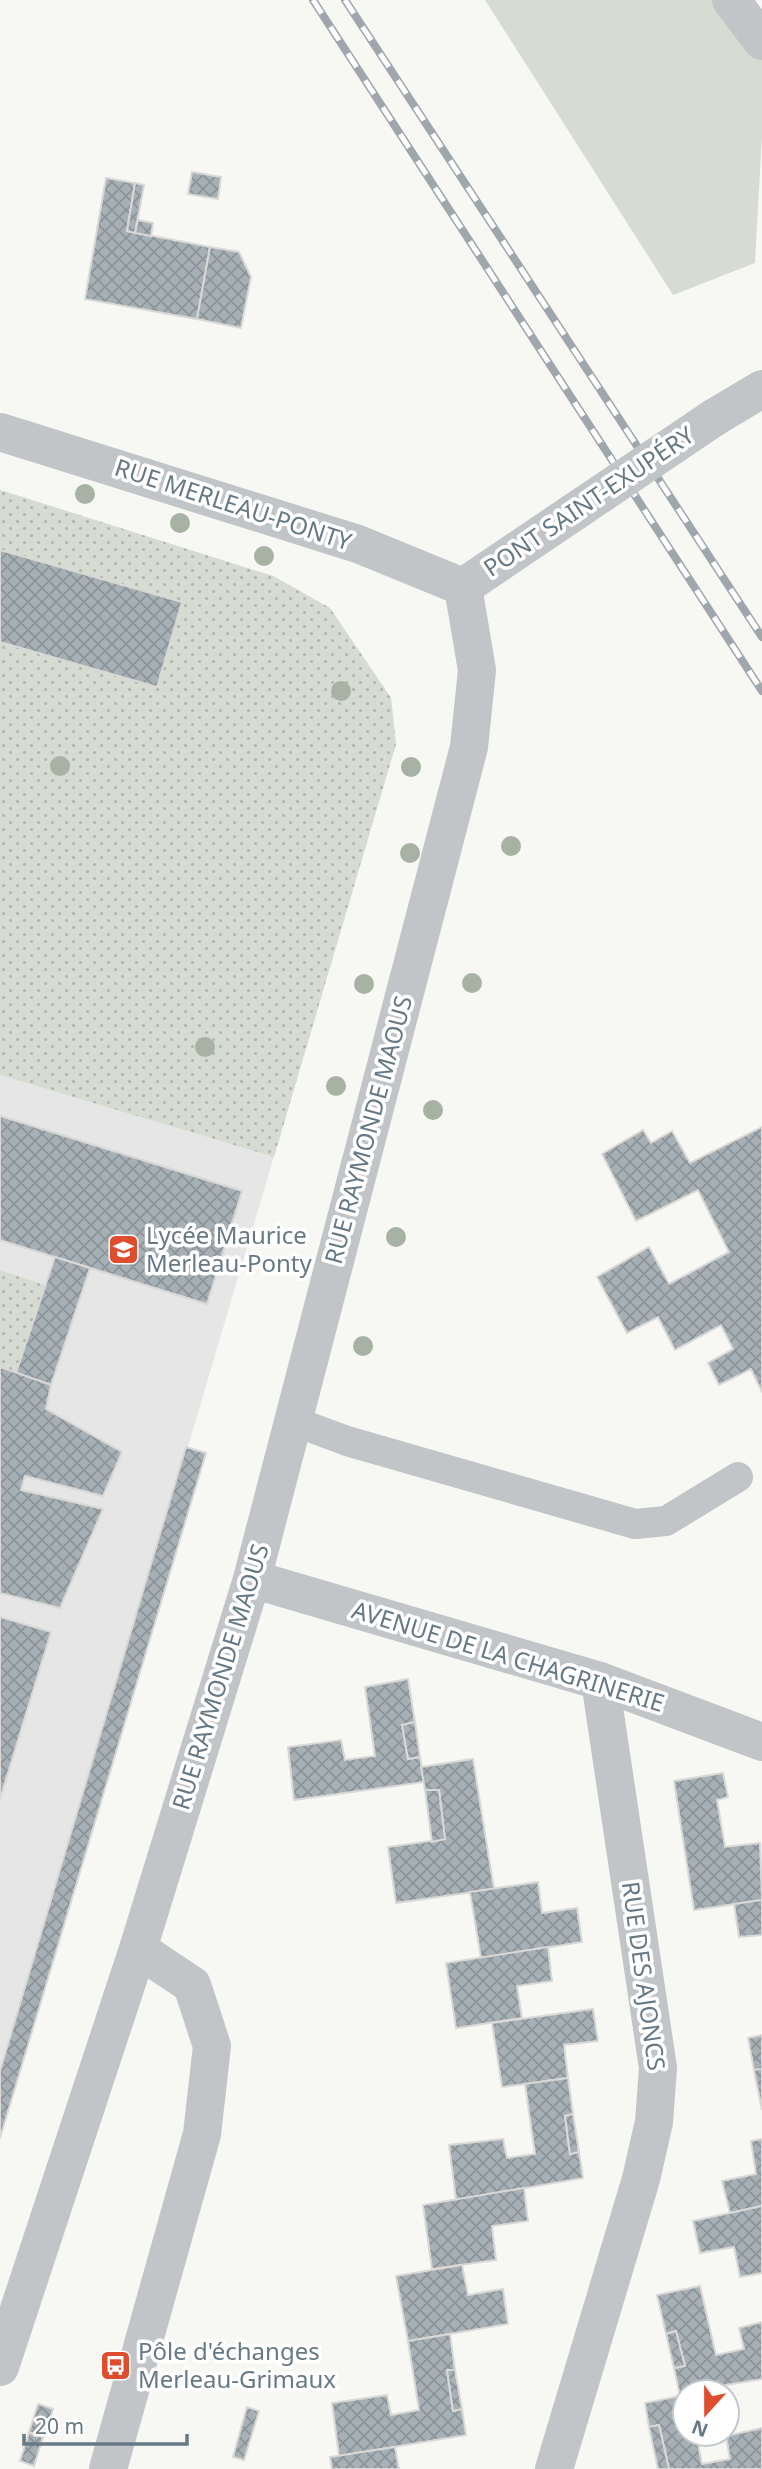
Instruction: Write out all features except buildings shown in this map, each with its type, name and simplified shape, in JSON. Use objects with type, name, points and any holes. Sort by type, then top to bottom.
[{"type":"street","points":[[731,0],[762,41]]},
{"type":"street","name":"PONT SAINT-EXUPÉRY","points":[[463,587],[715,417],[762,389]]},
{"type":"street","name":"RUE MERLEAU-PONTY","points":[[0,432],[358,544],[463,587]]},
{"type":"street","name":"RUE RAYMONDE MAOUS","points":[[0,2367],[138,1949],[252,1579],[469,747],[477,670],[463,587]]},
{"type":"street","name":"AVENUE DE LA CHAGRINERIE","points":[[252,1579],[600,1681],[762,1742]]},
{"type":"street","name":"RUE DES AJONCS","points":[[554,2469],[641,2179],[654,2122],[659,2068],[600,1681]]},
{"type":"street","points":[[108,2469],[202,2134],[212,2046],[192,1985],[138,1949]]},
{"type":"lane","points":[[293,1421],[348,1441],[635,1524],[666,1521],[738,1477]]},
{"type":"shaded area","points":[[485,0],[731,0],[762,41],[762,134],[755,263],[673,295]]},
{"type":"shaded area","name":"Lycée Maurice Merleau-Ponty","points":[[0,490],[273,576],[330,608],[391,698],[396,744],[0,2081]]},
{"type":"shaded area","points":[[0,490],[273,576],[330,608],[391,698],[396,744],[274,1157],[0,1075]]},
{"type":"shaded area","points":[[0,1270],[45,1285],[16,1373],[0,1367]]},
{"type":"railway","points":[[313,0],[762,691]]},
{"type":"railway","points":[[345,0],[762,637]]},
{"type":"place","name":"Lycée Maurice Merleau-Ponty","points":[[123,1250]]},
{"type":"place","name":"Pôle d'échanges Merleau-Grimaux","points":[[115,2366]]}]
